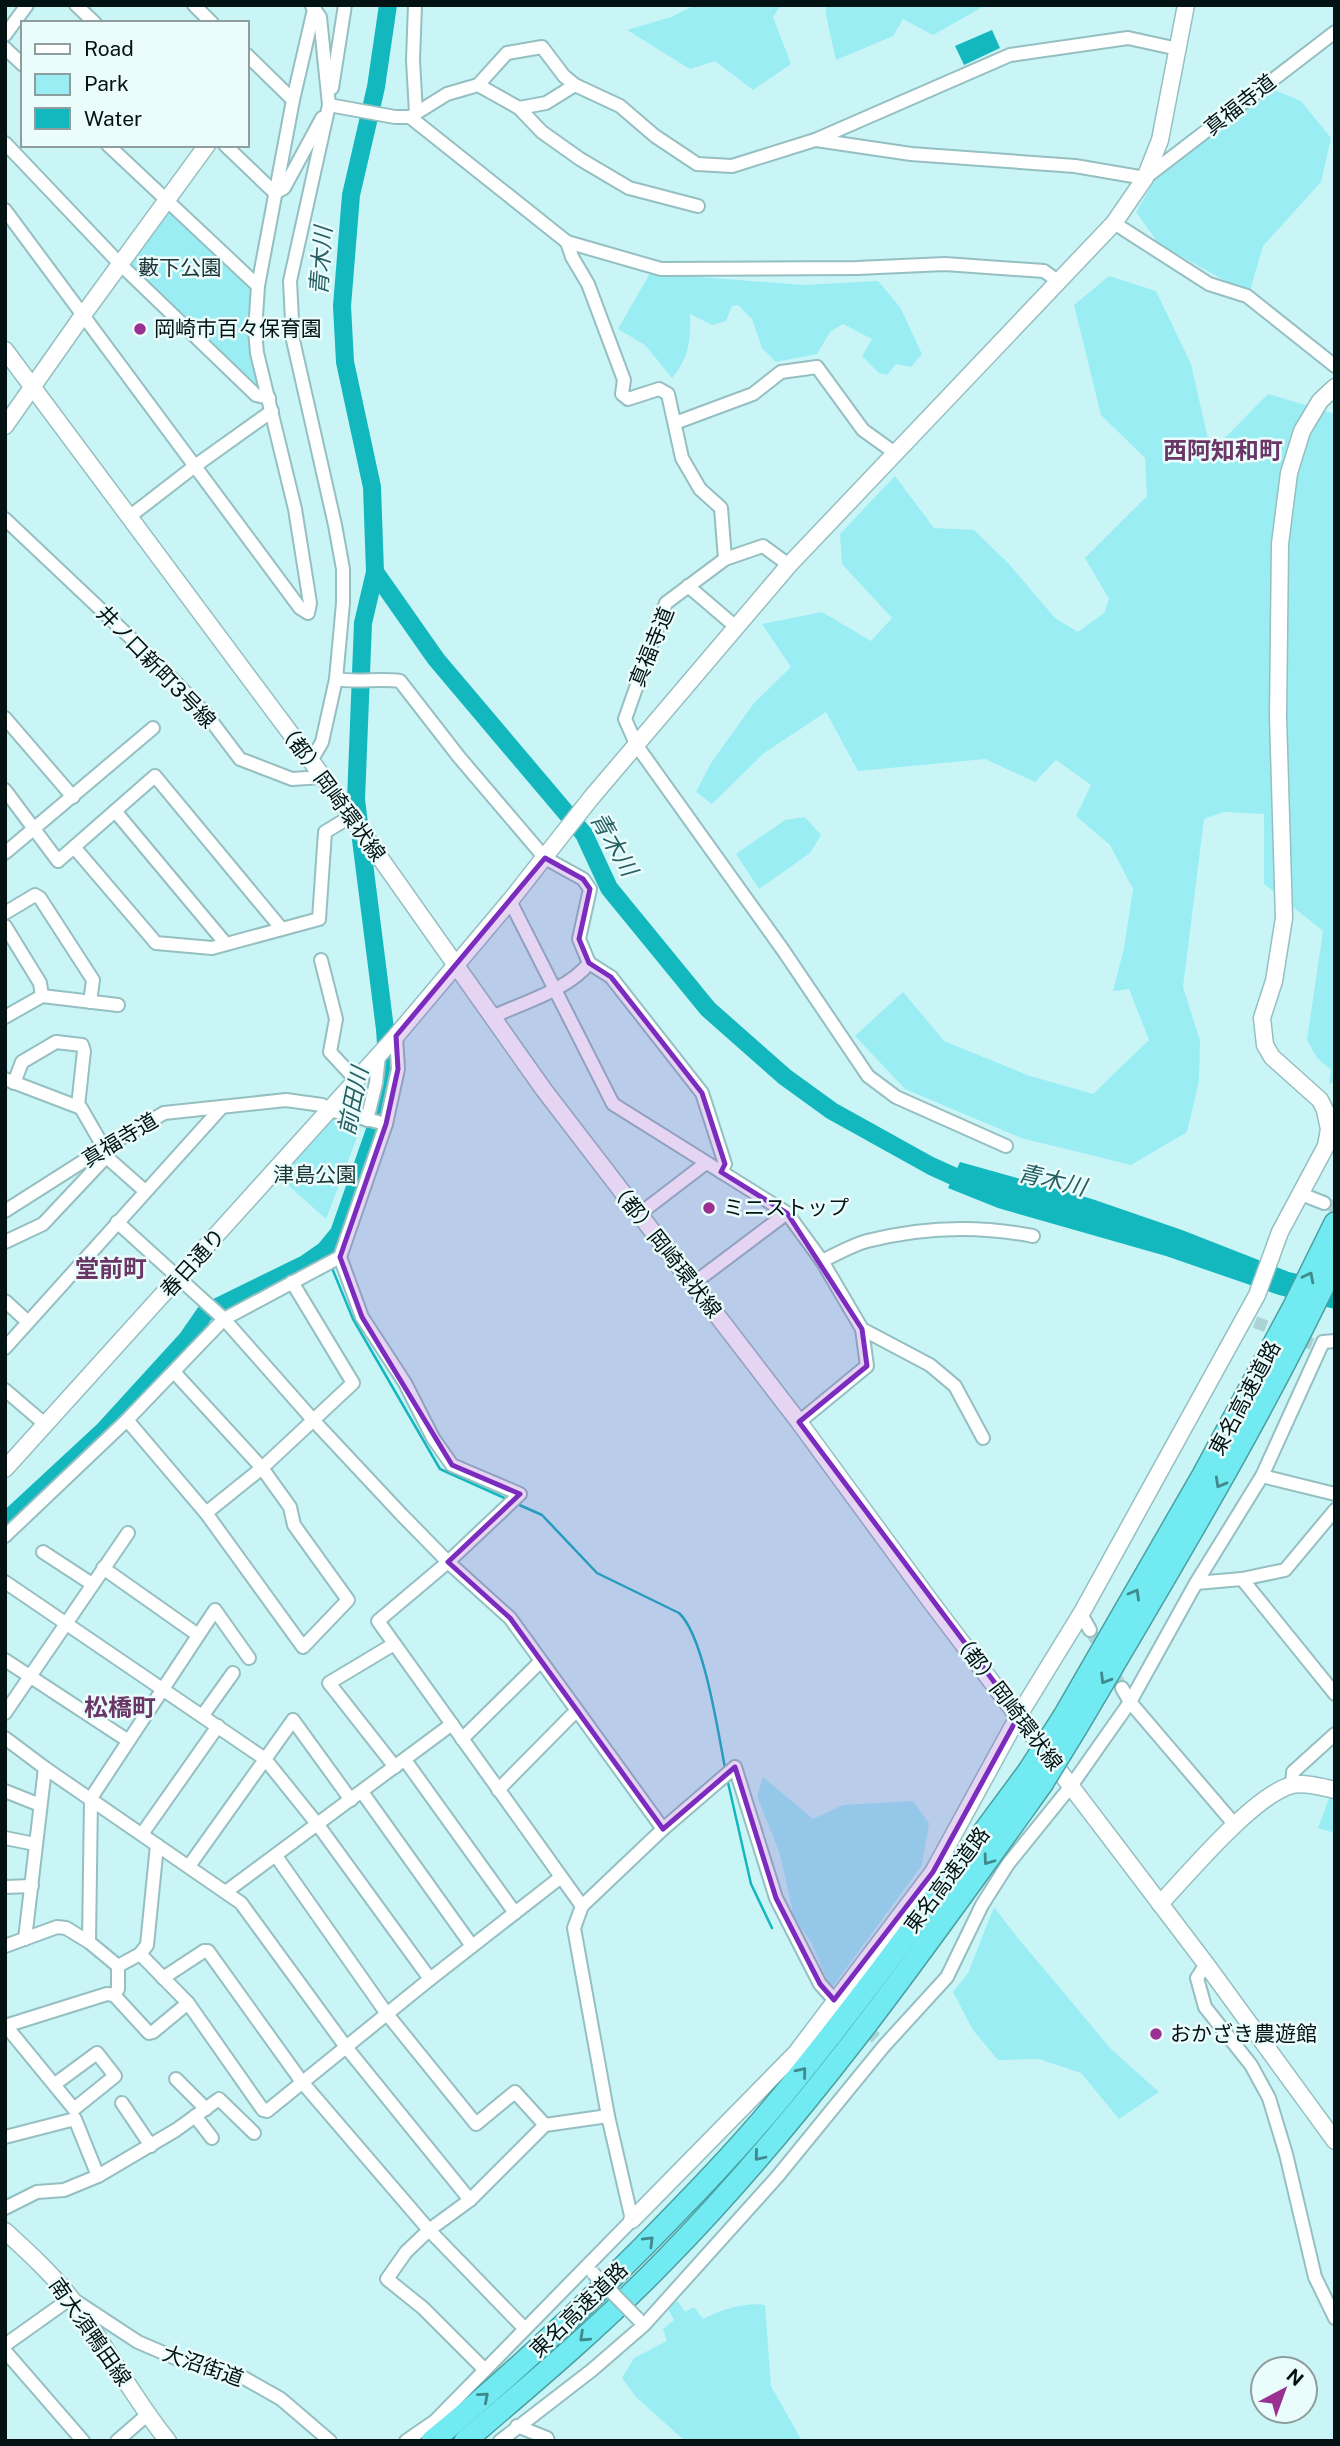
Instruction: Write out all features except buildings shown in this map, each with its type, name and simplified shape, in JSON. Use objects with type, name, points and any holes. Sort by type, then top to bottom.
[{"type":"highway","name":"東名高速道路","points":[[465,2441],[542,2376],[664,2261],[747,2171],[834,2069],[913,1964],[1035,1778],[1220,1485],[1329,1255],[1335,1223]]},
{"type":"highway","name":"東名高速道路","points":[[432,2441],[589,2302],[693,2197],[752,2131],[830,2036],[1035,1778]]},
{"type":"street","points":[[5,36],[27,5]]},
{"type":"street","points":[[76,5],[93,21]]},
{"type":"street","points":[[194,5],[210,21]]},
{"type":"street","points":[[311,761],[322,742],[342,680],[343,569],[293,340],[290,281],[329,105],[345,5]]},
{"type":"street","points":[[413,115],[415,5]]},
{"type":"street","points":[[582,1906],[378,1621],[448,1562],[520,1494],[452,1465],[433,1438],[405,1383],[362,1317],[340,1256],[386,1124],[398,1069],[396,1036],[510,901],[591,799],[789,565],[1114,223],[1145,178],[1160,140],[1186,5]]},
{"type":"street","points":[[275,193],[284,188],[329,105],[320,17],[314,6]]},
{"type":"street","points":[[5,210],[300,608],[308,613],[310,603],[295,509],[257,353],[255,331],[258,286],[293,100],[314,6]]},
{"type":"street","name":"真福寺道","points":[[1145,178],[1335,32]]},
{"type":"street","points":[[329,105],[395,117],[413,115],[447,93],[478,85],[507,53],[542,47],[564,76],[575,85],[620,106],[655,136],[697,164],[732,166],[815,139],[1010,55],[1128,38],[1178,49]]},
{"type":"street","points":[[5,48],[21,63]]},
{"type":"street","points":[[248,56],[293,100]]},
{"type":"street","points":[[478,85],[519,108],[542,132],[580,159],[629,188],[698,206]]},
{"type":"street","points":[[519,108],[545,103],[575,85]]},
{"type":"street","points":[[413,115],[567,242],[661,269],[858,268],[945,264],[1044,271],[1059,282]]},
{"type":"street","points":[[815,139],[911,155],[1075,166],[1145,178]]},
{"type":"street","points":[[5,143],[120,264],[256,395],[271,404]]},
{"type":"street","points":[[110,147],[258,286]]},
{"type":"street","points":[[5,426],[206,147]]},
{"type":"street","points":[[227,147],[275,193]]},
{"type":"street","points":[[1114,223],[1209,284],[1247,296],[1335,366]]},
{"type":"street","points":[[567,242],[572,257],[588,284],[620,368],[624,380],[622,394],[628,399],[659,388],[668,394],[682,458],[700,489],[721,508],[725,559]]},
{"type":"street","name":"（都）岡崎環状線","points":[[5,350],[323,777],[544,1090],[799,1422],[1335,2141]]},
{"type":"street","points":[[675,423],[753,394],[781,372],[817,367],[863,430],[895,453]]},
{"type":"street","points":[[406,2441],[435,2421],[525,2329],[589,2269],[632,2220],[796,2053],[837,2003],[933,1872],[1019,1716],[1081,1614],[1251,1317],[1280,1232],[1326,1146],[1329,1120],[1320,1100],[1272,1057],[1265,1045],[1262,1018],[1274,981],[1284,918],[1278,716],[1280,544],[1289,473],[1302,431],[1320,401],[1335,387]]},
{"type":"street","points":[[129,517],[271,404]]},
{"type":"street","name":"井ノ口新町3号線","points":[[5,519],[153,659],[206,714],[240,760],[292,779],[323,777]]},
{"type":"street","name":"真福寺道","points":[[789,565],[763,546],[725,559],[666,603],[625,719],[637,746],[783,950],[868,1076],[896,1097],[1006,1146]]},
{"type":"street","points":[[688,586],[736,627]]},
{"type":"street","points":[[342,680],[382,678],[400,681],[459,757],[545,856],[583,879],[590,889],[579,939],[589,963],[611,977],[702,1093],[725,1164],[721,1172]]},
{"type":"street","points":[[5,718],[73,797]]},
{"type":"street","points":[[5,853],[153,727]]},
{"type":"street","points":[[5,790],[58,861],[155,776],[281,928]]},
{"type":"street","points":[[115,811],[226,944]]},
{"type":"street","points":[[74,847],[156,943],[212,948],[319,919],[325,832],[350,817]]},
{"type":"street","points":[[5,913],[35,895],[40,898],[93,980],[90,1002]]},
{"type":"street","points":[[510,901],[613,1104],[787,1213],[822,1261],[862,1329],[867,1366],[799,1422]]},
{"type":"street","points":[[5,926],[40,983],[42,996]]},
{"type":"street","points":[[321,960],[336,1018],[330,1052],[356,1080]]},
{"type":"street","points":[[492,1017],[556,988],[581,974],[589,963]]},
{"type":"street","points":[[5,1017],[42,996],[118,1005]]},
{"type":"street","name":"春日通り","points":[[5,1469],[396,1036]]},
{"type":"street","points":[[78,1107],[84,1051],[82,1045],[56,1042],[24,1060],[10,1081],[83,1110],[103,1152],[145,1191]]},
{"type":"street","points":[[367,1120],[376,1083],[379,1055]]},
{"type":"street","name":"真福寺道","points":[[5,1211],[164,1113],[286,1100],[322,1105],[329,1110],[386,1124]]},
{"type":"street","points":[[5,1348],[222,1107]]},
{"type":"street","points":[[5,1241],[43,1224],[103,1152]]},
{"type":"street","points":[[638,1215],[706,1163]]},
{"type":"street","points":[[1301,1194],[1324,1203]]},
{"type":"street","points":[[694,1283],[787,1213]]},
{"type":"street","points":[[117,1222],[225,1319],[314,1421],[448,1562],[510,1618],[663,1829]]},
{"type":"street","points":[[822,1261],[865,1242],[933,1228],[1007,1231],[1033,1237]]},
{"type":"street","points":[[5,1536],[127,1420],[225,1319],[340,1256]]},
{"type":"street","points":[[206,1513],[262,1468],[353,1383],[292,1283]]},
{"type":"street","points":[[5,1301],[28,1322]]},
{"type":"street","points":[[862,1329],[930,1365],[955,1386],[984,1438]]},
{"type":"street","points":[[500,2441],[592,2370],[641,2322],[777,2177],[880,2042],[947,1977],[982,1905],[1008,1864],[1072,1786],[1130,1702],[1196,1583],[1262,1476],[1323,1342]]},
{"type":"street","points":[[127,1420],[206,1513],[303,1647],[348,1600],[294,1525],[290,1507],[262,1468],[174,1372]]},
{"type":"street","points":[[5,1390],[46,1425]]},
{"type":"street","points":[[1262,1476],[1335,1494]]},
{"type":"street","points":[[1196,1583],[1242,1579],[1285,1570],[1335,1510]]},
{"type":"street","points":[[5,1713],[128,1533]]},
{"type":"street","points":[[43,1552],[92,1584]]},
{"type":"street","points":[[103,1568],[198,1635]]},
{"type":"street","points":[[1242,1579],[1335,1694]]},
{"type":"street","points":[[5,1582],[265,1759],[318,1825],[429,1979]]},
{"type":"street","points":[[89,1942],[93,1816],[91,1798],[215,1610],[249,1658]]},
{"type":"street","points":[[1081,1614],[1090,1630]]},
{"type":"street","points":[[394,1644],[329,1683],[400,1764],[515,1913]]},
{"type":"street","points":[[5,1660],[127,1740]]},
{"type":"street","points":[[462,1739],[540,1662]]},
{"type":"street","points":[[203,1715],[233,1673]]},
{"type":"street","points":[[1122,1688],[1130,1702],[1235,1825]]},
{"type":"street","points":[[498,1790],[576,1711]]},
{"type":"street","points":[[189,1866],[293,1720],[356,1796],[472,1946]]},
{"type":"street","points":[[227,1891],[452,1724]]},
{"type":"street","points":[[142,1834],[218,1726]]},
{"type":"street","points":[[1292,1786],[1293,1772],[1335,1734]]},
{"type":"street","points":[[5,1738],[241,1903],[346,2047],[470,2200]]},
{"type":"street","points":[[25,1939],[45,1768]]},
{"type":"street","points":[[632,2220],[608,2116],[574,1928],[582,1906],[663,1829],[735,1768],[776,1898],[820,1984],[837,2003]]},
{"type":"street","points":[[1160,1904],[1235,1825],[1267,1797],[1292,1786],[1318,1786],[1335,1790]]},
{"type":"street","points":[[5,1791],[40,1805]]},
{"type":"street","points":[[5,1838],[36,1844]]},
{"type":"street","points":[[118,1966],[140,1954],[147,1945],[157,1845]]},
{"type":"street","points":[[276,1856],[387,2014],[475,2124],[515,2092],[545,2124]]},
{"type":"street","points":[[140,1954],[188,2003],[262,2110],[267,2111],[429,1979],[561,1877]]},
{"type":"street","points":[[5,1887],[32,1886]]},
{"type":"street","points":[[5,1946],[57,1927],[66,1928],[89,1942],[118,1966]]},
{"type":"street","points":[[163,1978],[208,1951],[302,2082],[429,2230],[525,2329]]},
{"type":"street","points":[[1206,1965],[1197,1978],[1205,2007],[1251,2065],[1269,2098],[1286,2154],[1315,2277],[1335,2318]]},
{"type":"street","points":[[114,1995],[118,1989],[118,1966]]},
{"type":"street","points":[[55,2084],[97,2053],[115,2076],[74,2109],[6,2026],[107,1994],[114,1995],[149,2033],[188,2003]]},
{"type":"street","points":[[176,2079],[200,2113],[212,2138]]},
{"type":"street","points":[[5,2208],[37,2192],[64,2190],[98,2176],[151,2146],[219,2099],[254,2133]]},
{"type":"street","points":[[122,2103],[151,2146]]},
{"type":"street","points":[[485,2370],[422,2308],[387,2279],[406,2252],[429,2230],[470,2200],[545,2124],[608,2116]]},
{"type":"street","points":[[5,2137],[75,2119],[98,2176]]},
{"type":"street","name":"南大須鴨田線","points":[[5,2231],[71,2298],[147,2415],[168,2441]]},
{"type":"street","points":[[589,2269],[641,2322]]},
{"type":"street","points":[[5,2346],[71,2298]]},
{"type":"street","name":"大沼街道","points":[[71,2298],[138,2342],[187,2363],[244,2378],[281,2399],[330,2441]]},
{"type":"street","points":[[5,2351],[83,2441]]},
{"type":"street","points":[[117,2441],[147,2415]]},
{"type":"street","points":[[517,2426],[547,2438],[548,2441]]},
{"type":"highlighted area","points":[[545,858],[583,879],[590,889],[579,939],[589,963],[611,977],[702,1093],[725,1164],[721,1172],[787,1213],[862,1329],[867,1366],[799,1422],[1019,1715],[933,1872],[834,2000],[820,1984],[776,1898],[735,1767],[663,1829],[510,1618],[448,1562],[520,1494],[452,1465],[362,1317],[340,1257],[386,1124],[398,1069],[396,1036]]},
{"type":"green space","points":[[695,5],[781,5],[773,17],[791,64],[753,90],[715,61],[690,69],[627,30],[671,17]]},
{"type":"green space","points":[[826,5],[986,5],[933,35],[903,19],[893,36],[836,60]]},
{"type":"green space","points":[[1272,89],[1301,101],[1331,138],[1321,182],[1263,246],[1249,294],[1159,244],[1136,212],[1158,175]]},
{"type":"green space","name":"藪下公園","points":[[170,211],[254,291],[262,388],[258,391],[130,269],[129,262],[165,212]]},
{"type":"green space","points":[[650,273],[804,285],[878,281],[900,307],[922,354],[911,367],[896,364],[887,375],[879,373],[862,356],[872,339],[843,324],[830,332],[817,354],[776,362],[762,348],[752,319],[738,305],[732,306],[726,321],[712,325],[690,314],[688,348],[672,378],[645,345],[618,329]]},
{"type":"green space","points":[[1109,276],[1156,291],[1191,364],[1211,452],[1268,394],[1335,414],[1335,1082],[1329,1084],[1331,1070],[1317,1058],[1307,1040],[1323,931],[1264,884],[1264,814],[1224,812],[1204,819],[1183,987],[1200,1041],[1199,1081],[1187,1132],[1131,1165],[1021,1138],[905,1089],[855,1036],[903,992],[944,1041],[1027,1075],[1093,1094],[1149,1040],[1129,989],[1113,991],[1124,948],[1133,889],[1110,845],[1076,816],[1091,785],[1056,760],[1035,782],[985,759],[858,771],[826,712],[764,753],[712,804],[696,792],[711,763],[754,703],[791,667],[762,624],[822,612],[871,641],[892,618],[842,564],[840,534],[895,476],[934,528],[974,530],[1008,563],[1055,618],[1078,632],[1104,613],[1109,599],[1085,558],[1147,496],[1145,458],[1101,415],[1074,305]]},
{"type":"green space","points":[[805,817],[821,835],[810,853],[759,889],[736,854],[785,820]]},
{"type":"green space","name":"津島公園","points":[[333,1117],[362,1124],[326,1219],[279,1177]]},
{"type":"green space","points":[[763,1777],[813,1819],[843,1805],[913,1801],[929,1823],[922,1865],[831,1989],[811,1942],[794,1918],[780,1854],[757,1796]]},
{"type":"green space","points":[[1329,1798],[1335,1800],[1335,1833],[1318,1828]]},
{"type":"green space","points":[[994,1907],[1111,2049],[1159,2092],[1119,2119],[1081,2073],[1039,2059],[998,2060],[973,2030],[953,1992],[968,1973]]},
{"type":"green space","points":[[678,2301],[685,2312],[694,2307],[703,2319],[733,2308],[765,2305],[771,2386],[802,2441],[685,2441],[636,2397],[622,2378],[634,2358],[667,2341],[663,2329],[674,2320],[667,2307]]},
{"type":"water","points":[[992,30],[1000,48],[964,65],[955,46]]},
{"type":"water","points":[[960,1162],[1092,1199],[1182,1230],[1289,1272],[1335,1283],[1335,1309],[1279,1295],[1166,1256],[998,1208],[948,1188]]},
{"type":"waterway","name":"青木川","points":[[388,5],[376,87],[351,195],[342,306],[345,362],[372,487],[375,572],[436,659],[584,834],[609,888],[708,1009],[785,1077],[832,1111],[931,1166],[975,1186]]},
{"type":"waterway","name":"前田川","points":[[5,1522],[104,1430],[187,1339],[205,1313],[305,1264],[325,1250],[339,1233],[375,1130],[388,1071],[356,800],[363,623],[375,572]]},
{"type":"waterway","points":[[325,1250],[329,1258]]},
{"type":"waterway","points":[[332,1268],[353,1319],[440,1469],[509,1500]]},
{"type":"waterway","points":[[515,1503],[542,1515],[597,1573],[679,1613],[688,1625],[703,1663],[725,1768]]},
{"type":"waterway","points":[[727,1778],[751,1884],[772,1928]]},
{"type":"tunnel","points":[[1324,1203],[1335,1207]]},
{"type":"tunnel","points":[[1255,1322],[1312,1344]]},
{"type":"tunnel","points":[[1090,1630],[1122,1688]]},
{"type":"tunnel","points":[[843,2009],[876,2038]]},
{"type":"place","name":"岡崎市百々保育園","points":[[140,329]]},
{"type":"place","name":"ミニストップ","points":[[709,1208]]},
{"type":"place","name":"おかざき農遊館","points":[[1156,2034]]},
{"type":"district","name":"西阿知和町","points":[[1223,451]]},
{"type":"district","name":"堂前町","points":[[111,1269]]},
{"type":"district","name":"松橋町","points":[[120,1708]]}]
